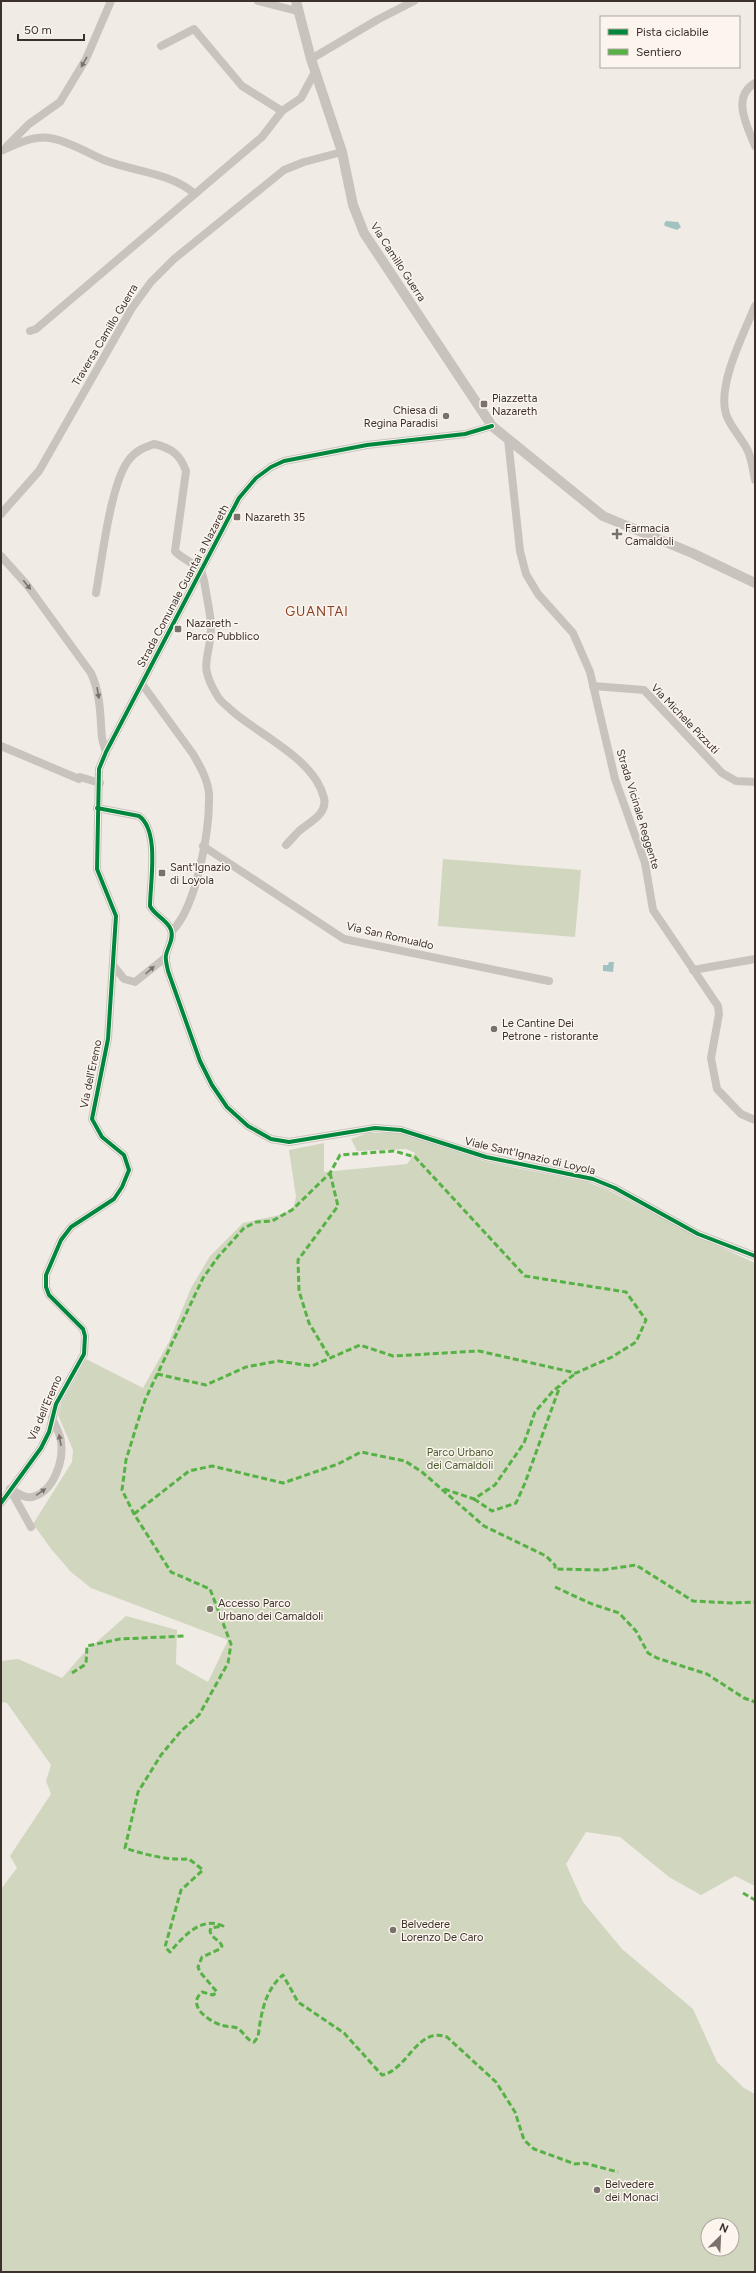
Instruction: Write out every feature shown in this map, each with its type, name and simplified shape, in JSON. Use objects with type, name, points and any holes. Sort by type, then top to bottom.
[{"type":"street","points":[[2,151],[29,124],[60,102],[86,59],[111,1]]},
{"type":"street","points":[[258,1],[296,6]]},
{"type":"street","points":[[311,59],[377,20],[414,1]]},
{"type":"street","name":"Via Camillo Guerra","points":[[296,6],[311,59],[342,152],[353,205],[364,233],[492,426],[603,516],[692,553],[755,583]]},
{"type":"street","points":[[160,46],[194,29],[242,86],[282,111]]},
{"type":"street","points":[[30,331],[36,329],[93,282],[262,137],[282,111],[301,98],[316,72]]},
{"type":"street","points":[[755,83],[746,88],[742,100],[744,116],[755,146]]},
{"type":"street","points":[[2,151],[36,138],[50,138],[105,161],[165,176],[187,187],[195,194]]},
{"type":"street","name":"Traversa Camillo Guerra","points":[[1,514],[39,471],[132,308],[150,282],[174,259],[284,170],[304,162],[342,152]]},
{"type":"street","points":[[755,306],[725,388],[723,404],[726,415],[748,450],[755,480]]},
{"type":"street","name":"Strada Comunale Guantai a Nazareth","points":[[100,783],[99,769],[106,752],[240,498],[256,478],[271,467],[284,461],[367,444],[465,434],[492,426]]},
{"type":"street","name":"Strada Vicinale Reggente","points":[[508,439],[520,551],[526,574],[538,594],[573,633],[590,672],[615,779],[645,863],[652,910],[718,1006],[711,1058],[717,1089],[741,1114],[755,1120]]},
{"type":"street","points":[[96,593],[114,497],[121,475],[128,461],[135,452],[154,444],[173,450],[183,462],[186,471],[175,551],[201,570],[211,629],[205,660],[209,680],[219,699],[242,720],[306,767],[319,785],[325,799],[325,806],[321,813],[299,831],[286,846]]},
{"type":"street","points":[[1,556],[35,596],[91,673],[97,686],[101,709],[102,739],[106,752]]},
{"type":"street","points":[[97,808],[131,814],[144,820],[153,857],[150,906],[154,913],[169,925],[172,931],[181,920],[196,882],[207,826],[209,793],[202,772],[193,754],[142,684]]},
{"type":"street","name":"Via Michele Pizzuti","points":[[593,686],[644,690],[722,773],[736,781],[755,782]]},
{"type":"street","points":[[1,746],[79,779],[80,777],[100,783]]},
{"type":"street","name":"Via dell'Eremo","points":[[1,1503],[40,1448],[48,1432],[65,1386],[84,1354],[86,1347],[83,1328],[49,1295],[46,1287],[46,1275],[61,1240],[71,1227],[114,1199],[122,1187],[129,1170],[124,1155],[102,1137],[96,1129],[92,1118],[106,1052],[114,965],[116,916],[97,870],[97,808],[100,783]]},
{"type":"street","name":"Via San Romualdo","points":[[203,846],[344,939],[549,981]]},
{"type":"street","name":"Viale Sant'Ignazio di Loyola","points":[[172,931],[170,946],[166,957],[168,971],[200,1061],[212,1085],[228,1107],[248,1126],[271,1139],[289,1142],[375,1128],[401,1130],[486,1157],[592,1179],[615,1188],[698,1234],[755,1256]]},
{"type":"street","points":[[114,965],[124,979],[135,982],[166,957]]},
{"type":"street","points":[[693,970],[755,959]]},
{"type":"street","points":[[10,1489],[26,1497],[32,1498],[46,1488],[52,1479],[60,1464],[62,1446],[60,1435],[52,1418]]},
{"type":"street","points":[[10,1489],[31,1527]]},
{"type":"green space","points":[[443,859],[581,870],[575,937],[438,926]]},
{"type":"green space","name":"Parco Urbano dei Camaldoli","points":[[368,1133],[400,1133],[487,1162],[587,1182],[608,1190],[688,1232],[755,1263],[755,1886],[735,1876],[701,1895],[669,1877],[620,1837],[586,1832],[566,1864],[583,1902],[622,1949],[693,2009],[717,2062],[744,2088],[755,2094],[755,2272],[1,2272],[1,1889],[17,1868],[10,1856],[51,1794],[46,1781],[51,1765],[7,1703],[1,1702],[1,1661],[18,1659],[62,1678],[82,1655],[126,1616],[177,1630],[176,1664],[208,1682],[228,1640],[91,1588],[71,1572],[52,1550],[33,1524],[72,1462],[73,1450],[58,1415],[61,1404],[86,1359],[143,1388],[169,1342],[191,1288],[210,1256],[243,1223],[284,1214],[294,1206],[296,1197],[289,1150],[324,1143],[324,1172],[407,1164],[415,1153],[406,1149],[357,1151],[351,1139]]},
{"type":"water","points":[[666,221],[678,222],[681,227],[677,230],[665,226],[664,224]]},
{"type":"water","points":[[609,962],[614,962],[613,972],[603,971],[603,965],[608,965]]},
{"type":"marked path","points":[[157,1374],[206,1385],[246,1367],[278,1361],[312,1366],[360,1345],[393,1356],[479,1351],[576,1373],[612,1357],[636,1342],[646,1320],[626,1292],[525,1276],[415,1157],[394,1151],[340,1155],[330,1173],[292,1210],[272,1221],[256,1222],[244,1228],[218,1257],[203,1278],[145,1400],[126,1460],[122,1490],[134,1514],[171,1572],[210,1589],[231,1644],[228,1663],[199,1715],[181,1731],[161,1755],[138,1792],[125,1848],[141,1853],[172,1859],[189,1859],[203,1870],[181,1890],[165,1947],[170,1952],[187,1934],[200,1926],[207,1924],[223,1926],[211,1928],[210,1931],[212,1936],[222,1946],[220,1949],[202,1957],[198,1967],[200,1972],[217,1992],[213,1995],[202,1992],[198,1997],[198,2008],[211,2020],[223,2026],[237,2028],[249,2040],[254,2042],[258,2037],[264,2004],[272,1988],[283,1975],[298,2002],[344,2033],[382,2075],[399,2065],[420,2043],[428,2038],[437,2035],[447,2037],[496,2082],[515,2112],[524,2140],[534,2149],[575,2164],[584,2163],[618,2172]]},
{"type":"marked path","points":[[330,1173],[338,1206],[298,1260],[299,1291],[309,1323],[330,1358]]},
{"type":"marked path","points":[[444,1489],[474,1499],[495,1485],[524,1443],[535,1412],[553,1391],[576,1373]]},
{"type":"marked path","points":[[474,1499],[492,1511],[516,1503],[525,1483],[560,1386]]},
{"type":"marked path","points":[[134,1514],[189,1471],[212,1466],[283,1483],[338,1464],[361,1452],[405,1461],[422,1472],[484,1526],[546,1556],[555,1565],[555,1569],[602,1570],[636,1565],[693,1601],[731,1603],[755,1602]]},
{"type":"marked path","points":[[555,1587],[592,1604],[619,1613],[636,1631],[648,1653],[657,1658],[707,1674],[744,1698],[755,1702]]},
{"type":"marked path","points":[[72,1673],[86,1664],[87,1646],[120,1639],[185,1636]]},
{"type":"marked path","points":[[743,1893],[755,1900]]},
{"type":"cycle path","points":[[1,1503],[41,1448],[49,1432],[56,1404],[84,1354],[85,1336],[83,1329],[49,1295],[46,1287],[46,1275],[61,1240],[71,1227],[114,1199],[122,1187],[129,1170],[124,1155],[102,1137],[92,1119],[108,1039],[116,916],[97,869],[99,769],[106,752],[239,498],[256,478],[271,467],[284,461],[367,445],[465,434],[492,426]]},
{"type":"cycle path","points":[[97,808],[139,816],[146,823],[150,833],[152,845],[150,906],[155,913],[167,923],[172,933],[166,957],[168,971],[200,1061],[212,1085],[227,1107],[248,1126],[271,1139],[289,1142],[375,1128],[401,1130],[486,1157],[593,1179],[615,1188],[698,1234],[755,1256]]},
{"type":"place","name":"Piazzetta Nazareth","points":[[484,404]]},
{"type":"place","name":"Chiesa di Regina Paradisi","points":[[446,416]]},
{"type":"place","name":"Nazareth 35","points":[[237,517]]},
{"type":"place","name":"Farmacia Camaldoli","points":[[617,534]]},
{"type":"place","name":"Nazareth - Parco Pubblico","points":[[178,629]]},
{"type":"place","name":"Sant'Ignazio di Loyola","points":[[162,873]]},
{"type":"place","name":"Le Cantine Dei Petrone - ristorante","points":[[494,1029]]},
{"type":"place","name":"Accesso Parco Urbano dei Camaldoli","points":[[210,1609]]},
{"type":"place","name":"Belvedere Lorenzo De Caro","points":[[393,1930]]},
{"type":"place","name":"Belvedere dei Monaci","points":[[597,2190]]},
{"type":"district","name":"GUANTAI","points":[[317,611]]}]
